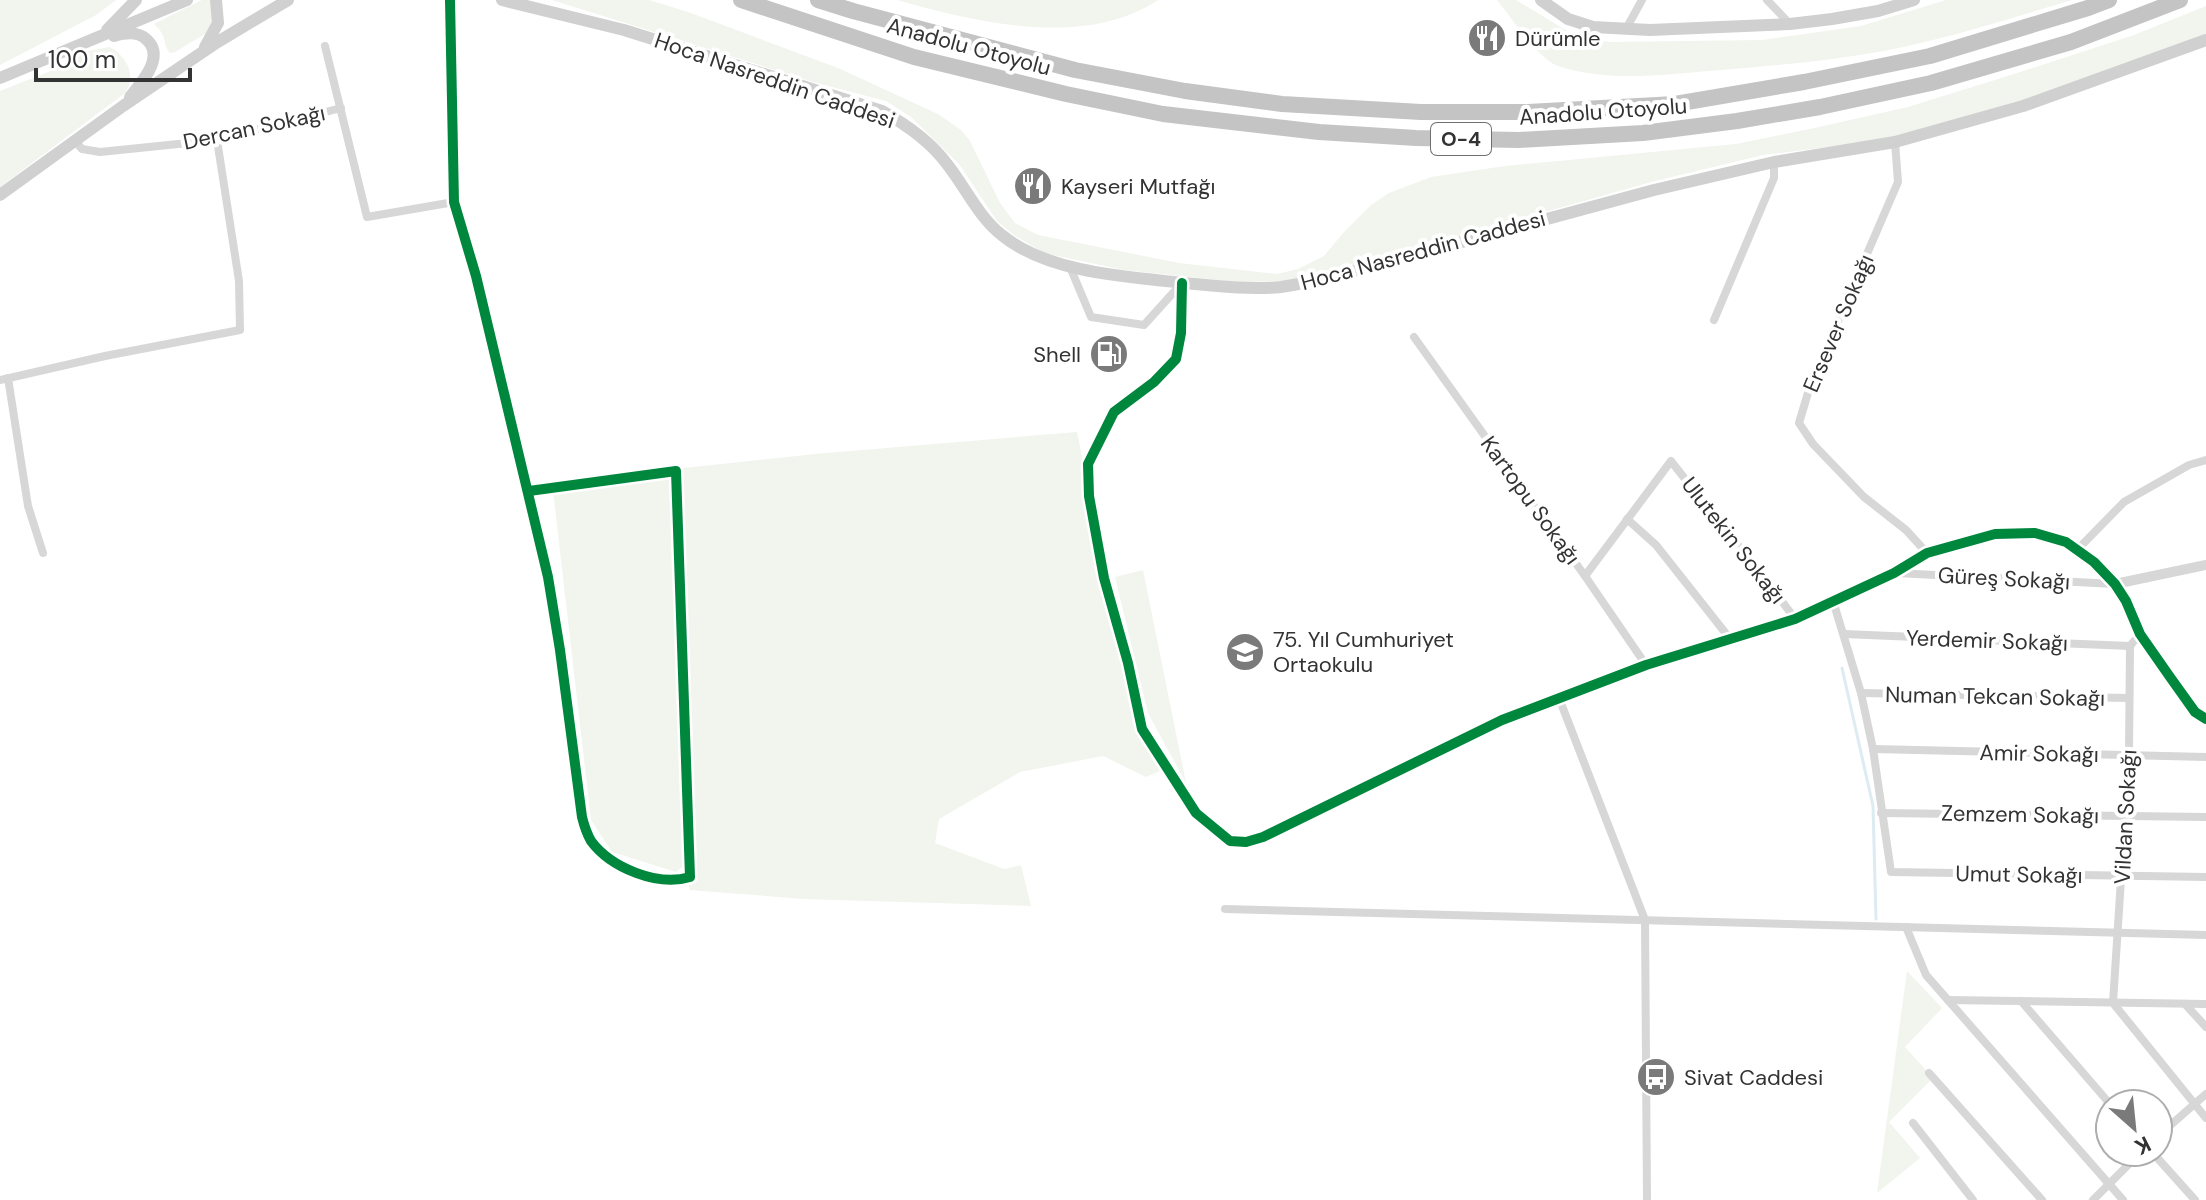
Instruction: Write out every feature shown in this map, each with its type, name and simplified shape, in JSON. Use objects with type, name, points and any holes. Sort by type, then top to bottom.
[{"type":"highway","name":"Anadolu Otoyolu","points":[[741,0],[914,57],[1163,114],[1319,132],[1519,140],[1643,133],[1834,104],[1931,83],[2071,42],[2180,0]]},
{"type":"highway","name":"Anadolu Otoyolu","points":[[818,0],[1075,70],[1185,91],[1282,104],[1452,112],[1528,112],[1675,104],[1804,82],[1930,56],[2109,0]]},
{"type":"main road","points":[[95,40],[136,0]]},
{"type":"main road","points":[[0,78],[187,0]]},
{"type":"main road","points":[[202,53],[218,23],[216,0]]},
{"type":"main road","points":[[0,195],[123,106],[288,0]]},
{"type":"main road","name":"Hoca Nasreddin Caddesi","points":[[502,0],[624,30],[882,111],[906,124],[946,163],[1003,237],[1030,252],[1092,272],[1236,288],[1281,287],[1329,278],[1515,226],[1774,162],[1895,142],[2023,106],[2206,40]]},
{"type":"main road","points":[[1541,0],[1568,19],[1593,27],[1650,30],[1790,24],[1878,11],[1914,0]]},
{"type":"main road","points":[[95,40],[131,33],[140,35],[152,45],[154,55],[147,75],[123,106]]},
{"type":"street","points":[[450,0],[454,202],[476,276],[548,577],[582,817],[589,838],[604,855],[627,869],[655,878],[679,881],[690,877],[676,471],[529,491]]},
{"type":"street","points":[[1626,29],[1642,0]]},
{"type":"street","points":[[1767,0],[1790,24]]},
{"type":"street","name":"Dercan Sokağı","points":[[325,46],[367,217],[454,202]]},
{"type":"street","name":"Dercan Sokağı","points":[[75,141],[82,149],[100,152],[217,140],[341,108]]},
{"type":"street","points":[[43,553],[28,506],[4,379],[240,330],[239,281],[217,140]]},
{"type":"street","name":"Ersever Sokağı","points":[[1895,142],[1898,182],[1810,386],[1799,423],[1813,444],[1864,497],[1906,530],[1927,553]]},
{"type":"street","points":[[1714,320],[1774,178],[1774,162]]},
{"type":"street","points":[[1070,267],[1091,317],[1144,325],[1182,283]]},
{"type":"street","points":[[1182,283],[1181,333],[1176,359],[1154,382],[1114,412],[1088,464],[1089,496],[1104,578],[1128,663],[1142,729],[1196,813],[1226,839],[1235,842],[1253,840],[1469,735],[1646,665],[1795,619],[1894,573],[1927,553],[1995,534],[2035,533],[2066,542],[2094,562],[2115,584],[2140,634],[2195,712],[2206,719]]},
{"type":"street","name":"Kartopu Sokağı","points":[[1414,337],[1646,665]]},
{"type":"street","points":[[2077,550],[2124,502],[2189,465],[2206,460]]},
{"type":"street","name":"Ulutekin Sokağı","points":[[1585,576],[1671,461],[1755,563],[1795,619]]},
{"type":"street","points":[[1627,519],[1656,545],[1731,640]]},
{"type":"street","points":[[2115,584],[2206,565]]},
{"type":"street","name":"Güreş Sokağı","points":[[1894,573],[2115,584]]},
{"type":"street","points":[[1833,601],[1861,693],[1873,749],[1881,813]]},
{"type":"street","name":"Yerdemir Sokağı","points":[[1844,634],[2130,646]]},
{"type":"street","points":[[2130,646],[2140,634]]},
{"type":"street","name":"Vildan Sokağı","points":[[2113,1003],[2129,755],[2130,646]]},
{"type":"street","name":"Numan Tekcan Sokağı","points":[[1861,693],[2129,698]]},
{"type":"street","points":[[1559,698],[1645,920],[1647,1200]]},
{"type":"street","name":"Amir Sokağı","points":[[1873,749],[2206,757]]},
{"type":"street","name":"Zemzem Sokağı","points":[[1881,813],[2206,817]]},
{"type":"street","name":"Umut Sokağı","points":[[1881,813],[1891,872],[2206,877]]},
{"type":"street","points":[[1225,909],[2206,935]]},
{"type":"street","points":[[1906,927],[1926,975],[2123,1200]]},
{"type":"street","points":[[1948,1000],[2206,1004]]},
{"type":"street","points":[[2021,1001],[2096,1088]]},
{"type":"street","points":[[2113,1003],[2206,1118]]},
{"type":"street","points":[[2185,1004],[2206,1027]]},
{"type":"street","points":[[1929,1073],[2042,1200]]},
{"type":"street","points":[[2174,1121],[2206,1094]]},
{"type":"street","points":[[1913,1123],[1973,1200]]},
{"type":"street","points":[[2093,1200],[2126,1168]]},
{"type":"street","points":[[2166,1168],[2195,1200]]},
{"type":"shaded area","points":[[0,0],[116,0],[96,15],[0,65]]},
{"type":"shaded area","points":[[202,0],[213,0],[214,22],[205,34],[170,53],[162,33],[154,24]]},
{"type":"shaded area","points":[[552,0],[649,0],[838,68],[938,114],[961,130],[970,141],[1000,203],[1015,223],[1038,235],[1179,263],[1277,274],[1298,269],[1324,256],[1371,205],[1389,193],[1431,177],[1505,166],[1736,144],[1819,127],[1908,107],[2014,74],[2134,35],[2206,6],[2206,34],[2068,86],[1892,139],[1763,155],[1651,182],[1333,272],[1282,281],[1238,282],[1124,270],[1044,253],[997,221],[959,164],[911,117],[886,101],[813,82]]},
{"type":"shaded area","points":[[897,0],[1158,0],[1129,15],[1097,24],[1029,27],[960,16]]},
{"type":"shaded area","points":[[1497,0],[1516,0],[1572,34],[1609,42],[1762,40],[1861,26],[1946,0],[2072,0],[1952,35],[1878,52],[1794,63],[1614,76],[1576,71],[1550,62],[1534,47]]},
{"type":"shaded area","points":[[110,47],[122,56],[129,70],[130,82],[125,93],[0,187],[0,91],[58,68],[88,51]]},
{"type":"shaded area","points":[[1077,432],[1134,715],[1160,771],[1146,777],[1103,756],[1020,772],[939,819],[935,843],[1004,869],[1021,865],[1031,906],[804,899],[690,890],[682,867],[676,872],[612,852],[591,820],[552,482],[815,454]]},
{"type":"shaded area","points":[[1143,570],[1186,783],[1148,713],[1115,577]]},
{"type":"shaded area","points":[[1907,971],[1942,1008],[1905,1047],[1933,1078],[1889,1122],[1920,1158],[1877,1193]]},
{"type":"waterway","points":[[1842,668],[1873,806],[1876,919]]},
{"type":"cycle path","points":[[450,0],[454,202],[476,276],[548,577],[583,820],[591,841],[623,867],[650,877],[690,877],[676,471],[529,491]]},
{"type":"cycle path","points":[[1182,283],[1181,333],[1176,359],[1154,382],[1114,412],[1088,464],[1089,496],[1104,578],[1128,663],[1142,729],[1196,813],[1230,841],[1246,842],[1263,837],[1502,720],[1646,665],[1795,619],[1894,573],[1927,553],[1995,534],[2035,533],[2066,542],[2094,562],[2115,584],[2140,634],[2170,677],[2195,712],[2206,719]]},
{"type":"place","name":"Dürümle","points":[[1487,38]]},
{"type":"place","name":"Kayseri Mutfağı","points":[[1033,186]]},
{"type":"place","name":"Shell","points":[[1109,354]]},
{"type":"place","name":"75. Yıl Cumhuriyet Ortaokulu","points":[[1245,652]]},
{"type":"place","name":"Sivat Caddesi","points":[[1656,1077]]}]
